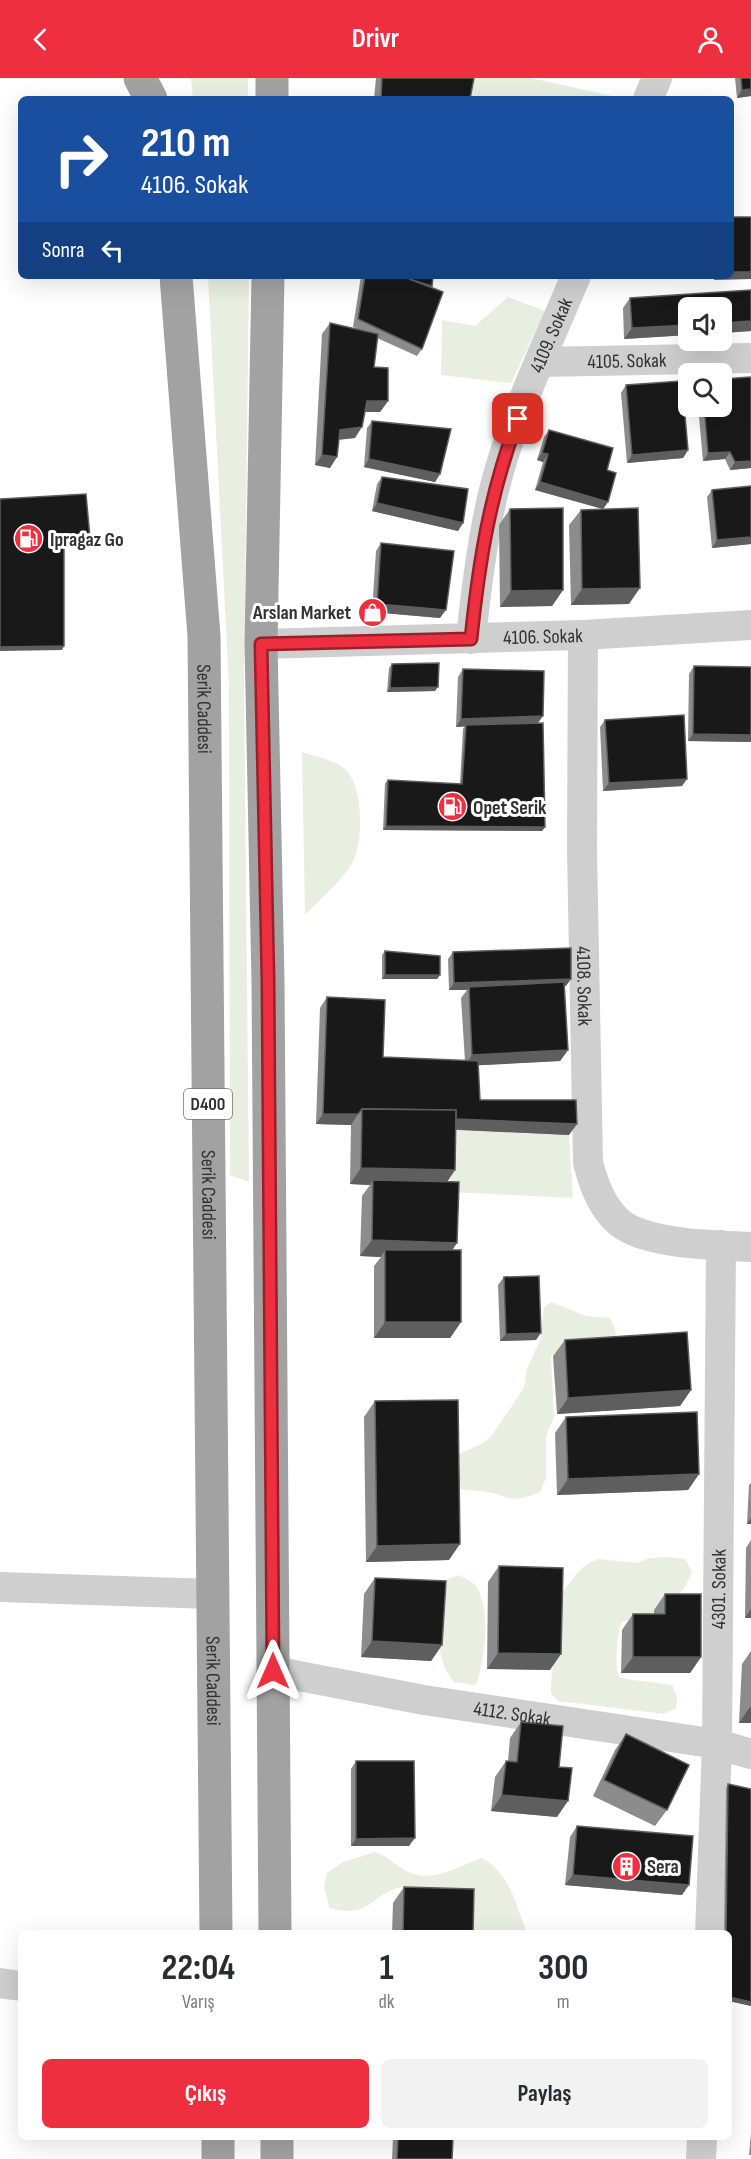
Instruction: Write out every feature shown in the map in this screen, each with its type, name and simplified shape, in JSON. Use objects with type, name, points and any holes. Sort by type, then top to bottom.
[{"type":"highway","points":[[140,78],[149,96]]},
{"type":"highway","points":[[161,78],[162,96]]},
{"type":"highway","points":[[272,78],[272,96]]},
{"type":"highway","name":"Serik Caddesi","points":[[176,279],[204,636],[216,1930]]},
{"type":"highway","points":[[268,279],[261,644],[268,981],[275,1930]]},
{"type":"highway","points":[[218,2140],[218,2159]]},
{"type":"highway","points":[[277,2140],[277,2159]]},
{"type":"street","points":[[649,96],[657,78]]},
{"type":"street","name":"4109. Sokak","points":[[471,639],[480,555],[494,488],[540,362],[575,279]]},
{"type":"street","name":"4105. Sokak","points":[[540,362],[751,358]]},
{"type":"street","name":"4106. Sokak","points":[[261,644],[583,635],[751,625]]},
{"type":"street","name":"4108. Sokak","points":[[583,635],[582,850],[588,1163],[595,1189],[621,1223],[652,1235],[751,1247]]},
{"type":"street","name":"4301. Sokak","points":[[710,1930],[717,1744],[721,1245]]},
{"type":"street","points":[[0,1587],[212,1594]]},
{"type":"street","name":"4112. Sokak","points":[[273,1671],[424,1700],[717,1744],[751,1754]]},
{"type":"street","points":[[0,1983],[18,1986]]},
{"type":"street","points":[[701,2159],[702,2140]]},
{"type":"green space","points":[[191,78],[248,78],[248,96],[193,96]]},
{"type":"green space","points":[[470,78],[531,78],[612,96],[466,96]]},
{"type":"green space","points":[[208,279],[249,279],[244,683],[249,1182],[230,1175],[229,685]]},
{"type":"green space","points":[[508,297],[545,311],[511,383],[441,375],[442,320],[475,326]]},
{"type":"green space","points":[[302,752],[330,761],[345,769],[356,789],[360,817],[358,846],[349,868],[305,915]]},
{"type":"green space","points":[[452,1130],[569,1135],[573,1198],[450,1192]]},
{"type":"green space","points":[[551,1302],[586,1316],[610,1318],[616,1332],[613,1348],[555,1352],[551,1357],[554,1417],[546,1436],[546,1478],[540,1492],[514,1499],[490,1492],[463,1490],[453,1486],[452,1457],[490,1438],[524,1388],[527,1369],[540,1340],[544,1307]]},
{"type":"green space","points":[[649,1558],[685,1559],[692,1571],[687,1583],[681,1592],[664,1607],[644,1616],[621,1622],[616,1657],[619,1677],[672,1685],[677,1697],[676,1708],[664,1714],[558,1701],[551,1693],[551,1686],[559,1597],[577,1573],[587,1564],[598,1559],[637,1563]]},
{"type":"green space","points":[[459,1575],[475,1585],[484,1607],[484,1649],[476,1685],[454,1682],[442,1660],[439,1647],[438,1620],[444,1581]]},
{"type":"green space","points":[[375,1852],[413,1874],[423,1876],[452,1870],[482,1858],[492,1864],[506,1881],[526,1930],[462,1930],[403,1887],[384,1894],[363,1908],[344,1911],[330,1908],[324,1888],[327,1873],[343,1862]]},
{"type":"building","points":[[382,78],[474,78],[471,96],[381,96]]},
{"type":"building","points":[[741,78],[751,78],[751,89],[742,90]]},
{"type":"building","points":[[734,217],[751,217],[751,272],[734,272]]},
{"type":"building","points":[[365,279],[409,279],[443,292],[422,349],[358,319]]},
{"type":"building","points":[[409,279],[433,279],[432,286]]},
{"type":"building","points":[[751,290],[751,321],[732,322],[732,297],[678,297],[678,326],[632,328],[630,298]]},
{"type":"building","points":[[330,323],[378,334],[374,367],[388,368],[388,401],[367,401],[362,427],[340,430],[337,457],[322,455]]},
{"type":"building","points":[[751,377],[751,461],[735,462],[730,452],[708,453],[705,417],[732,417],[732,378]]},
{"type":"building","points":[[678,381],[678,417],[685,417],[688,450],[632,455],[626,385]]},
{"type":"building","points":[[372,421],[451,429],[440,474],[369,459]]},
{"type":"building","points":[[549,430],[613,448],[607,470],[616,473],[608,502],[540,482],[548,454],[542,453]]},
{"type":"building","points":[[382,477],[468,489],[463,523],[377,503]]},
{"type":"building","points":[[751,486],[751,537],[717,540],[712,490]]},
{"type":"building","points":[[86,494],[90,538],[64,543],[64,646],[0,647],[0,499]]},
{"type":"building","points":[[563,508],[563,590],[511,591],[510,509]]},
{"type":"building","points":[[638,508],[640,588],[582,589],[581,510]]},
{"type":"building","points":[[381,543],[454,551],[446,610],[377,604]]},
{"type":"building","points":[[439,663],[438,687],[390,688],[392,664]]},
{"type":"building","points":[[694,666],[751,667],[751,735],[693,734]]},
{"type":"building","points":[[463,669],[544,671],[543,716],[461,719]]},
{"type":"building","points":[[684,715],[687,779],[609,783],[605,720]]},
{"type":"building","points":[[543,723],[545,827],[386,826],[388,780],[462,784],[466,725]]},
{"type":"building","points":[[571,948],[571,979],[454,983],[453,952]]},
{"type":"building","points":[[385,951],[440,956],[440,975],[385,975]]},
{"type":"building","points":[[564,982],[568,1050],[472,1055],[469,987]]},
{"type":"building","points":[[327,997],[385,1000],[383,1057],[478,1061],[480,1100],[576,1100],[577,1124],[456,1119],[456,1110],[362,1109],[358,1114],[323,1114]]},
{"type":"building","points":[[362,1109],[456,1110],[455,1170],[361,1168]]},
{"type":"building","points":[[373,1180],[459,1182],[457,1243],[372,1240]]},
{"type":"building","points":[[385,1250],[461,1250],[461,1322],[385,1322]]},
{"type":"building","points":[[539,1276],[541,1333],[506,1334],[504,1277]]},
{"type":"building","points":[[687,1332],[691,1390],[568,1398],[565,1340]]},
{"type":"building","points":[[458,1400],[460,1544],[377,1546],[375,1401]]},
{"type":"building","points":[[697,1412],[699,1474],[568,1479],[566,1417]]},
{"type":"building","points":[[499,1566],[563,1568],[561,1654],[498,1653]]},
{"type":"building","points":[[375,1578],[446,1581],[442,1645],[372,1641]]},
{"type":"building","points":[[665,1594],[701,1594],[701,1657],[633,1657],[633,1614],[665,1614]]},
{"type":"building","points":[[521,1722],[563,1726],[559,1767],[572,1768],[568,1801],[502,1795],[506,1761],[517,1762]]},
{"type":"building","points":[[626,1734],[689,1765],[667,1810],[604,1780]]},
{"type":"building","points":[[356,1761],[414,1761],[415,1838],[356,1839]]},
{"type":"building","name":"Sera","points":[[728,1784],[751,1789],[751,2002],[732,1998],[732,1930],[726,1930]]},
{"type":"building","name":"Sera","points":[[577,1826],[693,1836],[689,1885],[573,1875]]},
{"type":"building","points":[[404,1887],[474,1889],[473,1930],[403,1930]]},
{"type":"building","points":[[398,2140],[453,2140],[452,2159],[397,2159]]},
{"type":"place","name":"Ipragaz Go","points":[[29,539]]},
{"type":"place","name":"Arslan Market","points":[[372,612]]},
{"type":"place","name":"Opet Serik","points":[[452,807]]},
{"type":"place","name":"Sera","points":[[626,1866]]},
{"type":"route","points":[[273,1671],[268,981],[261,644],[471,639],[480,555],[494,488],[518,419]]}]
